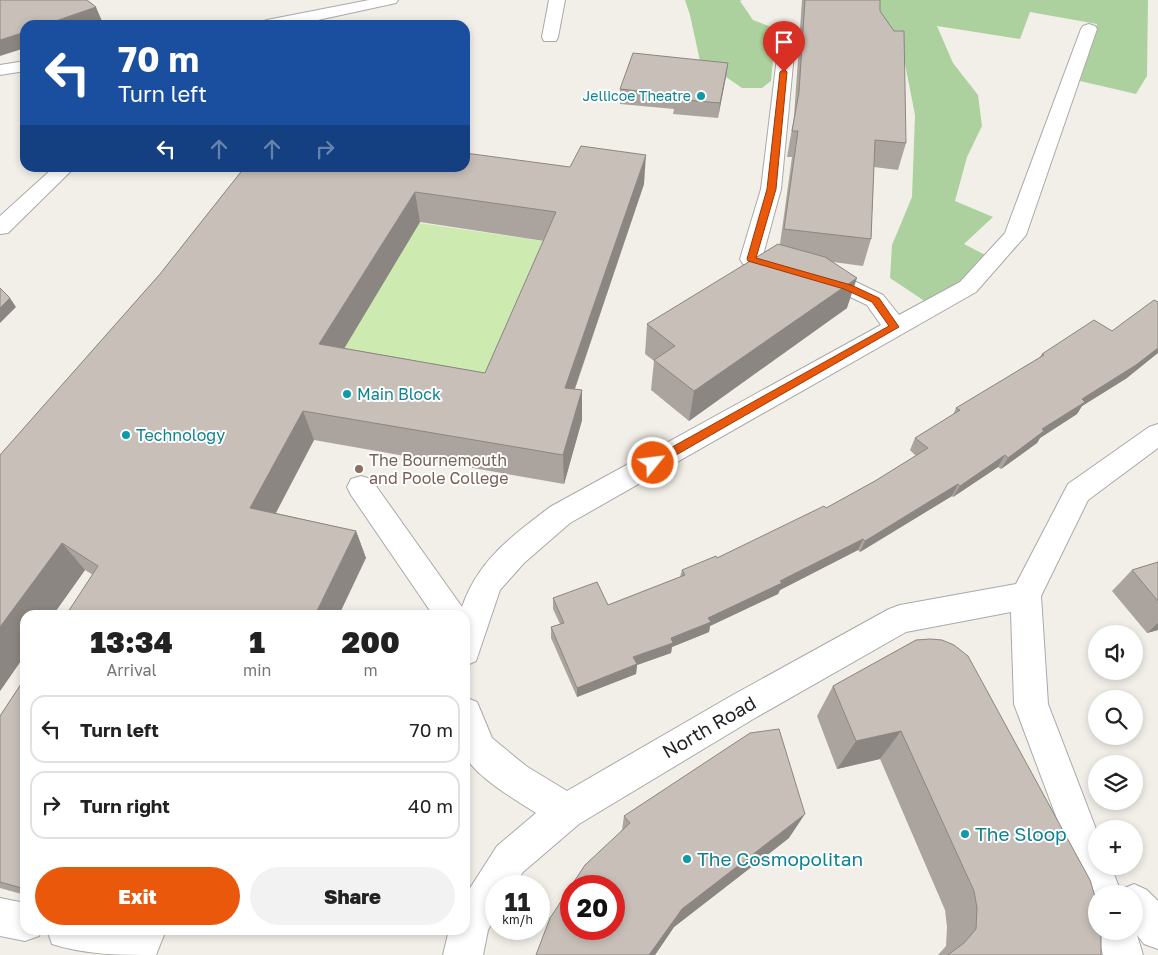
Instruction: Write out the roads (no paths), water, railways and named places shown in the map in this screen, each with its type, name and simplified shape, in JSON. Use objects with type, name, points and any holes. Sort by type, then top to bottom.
[{"type":"street","points":[[299,20],[324,16],[390,0]]},
{"type":"street","points":[[550,37],[557,0]]},
{"type":"street","points":[[470,631],[488,582],[515,551],[560,515],[968,287],[1015,235],[1089,29]]},
{"type":"street","points":[[788,33],[772,189],[751,259],[848,287],[875,300],[894,327]]},
{"type":"street","points":[[0,70],[20,67]]},
{"type":"street","points":[[0,228],[60,172]]},
{"type":"street","points":[[1088,838],[1031,704],[1026,596],[1078,492],[1158,434]]},
{"type":"street","points":[[361,487],[447,610]]},
{"type":"street","name":"North Road","points":[[470,923],[510,859],[566,811],[743,707],[900,619],[1026,596]]},
{"type":"street","points":[[470,739],[473,755],[566,811]]},
{"type":"street","points":[[1111,875],[1119,885]]},
{"type":"street","points":[[1143,913],[1158,930]]},
{"type":"street","points":[[0,917],[20,921]]},
{"type":"street","points":[[89,935],[140,946],[145,935]]},
{"type":"street","name":"North Road","points":[[463,955],[467,935]]},
{"type":"street","points":[[1119,940],[1123,955]]},
{"type":"place","name":"Jellicoe Theatre","points":[[701,96]]},
{"type":"place","name":"Main Block","points":[[347,394]]},
{"type":"place","name":"Technology","points":[[126,435]]},
{"type":"place","name":"The Bournemouth and Poole College","points":[[359,469]]},
{"type":"place","name":"The Sloop","points":[[965,834]]},
{"type":"place","name":"The Cosmopolitan","points":[[687,859]]}]
